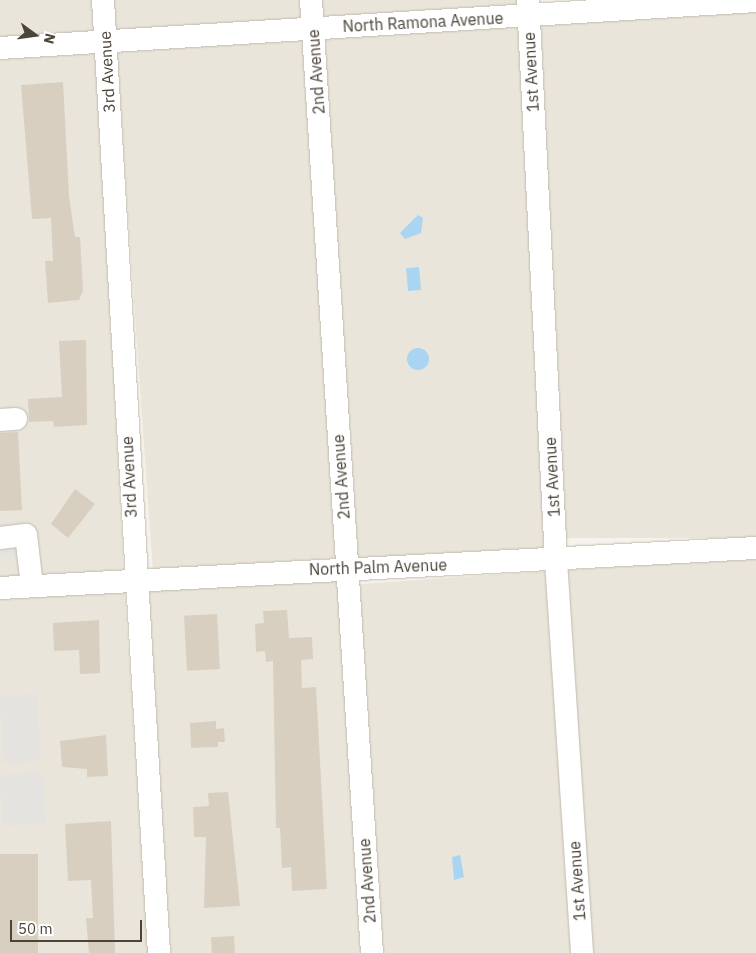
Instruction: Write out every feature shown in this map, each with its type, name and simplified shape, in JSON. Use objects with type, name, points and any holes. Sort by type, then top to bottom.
[{"type":"street","name":"3rd Avenue","points":[[103,0],[135,579],[159,953]]},
{"type":"street","name":"2nd Avenue","points":[[312,0],[372,953]]},
{"type":"street","name":"North Ramona Avenue","points":[[0,48],[313,28],[528,8],[756,1]]},
{"type":"street","name":"1st Avenue","points":[[528,8],[556,561],[582,953]]},
{"type":"street","points":[[0,538],[26,535],[32,586]]},
{"type":"street","name":"North Palm Avenue","points":[[0,588],[347,567],[556,561],[756,548]]},
{"type":"shaded area","points":[[0,0],[92,0],[94,32],[0,39]]},
{"type":"shaded area","points":[[113,0],[301,0],[302,19],[115,31]]},
{"type":"shaded area","points":[[322,0],[517,0],[518,7],[323,18]]},
{"type":"shaded area","points":[[539,10],[756,10],[756,538],[539,538]]},
{"type":"shaded area","points":[[519,26],[547,552],[352,562],[324,36]]},
{"type":"shaded area","points":[[303,38],[339,558],[153,571],[116,51]]},
{"type":"shaded area","points":[[96,51],[124,570],[0,578],[0,57]]},
{"type":"shaded area","points":[[30,521],[32,556],[2,558],[0,523]]},
{"type":"shaded area","points":[[756,557],[756,953],[592,953],[567,570]]},
{"type":"shaded area","points":[[546,571],[573,953],[383,953],[357,584]]},
{"type":"shaded area","points":[[337,577],[363,953],[171,953],[145,590]]},
{"type":"shaded area","points":[[125,589],[148,953],[0,953],[0,597]]},
{"type":"shaded area","points":[[37,694],[41,761],[4,763],[0,696]]},
{"type":"shaded area","points":[[43,773],[46,824],[3,826],[0,775]]},
{"type":"water","points":[[418,215],[423,218],[421,233],[405,239],[400,233]]},
{"type":"water","points":[[419,267],[421,290],[408,291],[406,268]]},
{"type":"water","points":[[418,348],[426,351],[429,359],[426,367],[418,370],[410,367],[407,359],[410,351]]},
{"type":"water","points":[[460,855],[464,877],[454,880],[452,857]]},
{"type":"building","points":[[63,82],[69,196],[75,237],[80,237],[83,291],[79,300],[48,303],[45,261],[53,261],[51,218],[32,219],[21,85]]},
{"type":"building","points":[[86,340],[87,425],[54,427],[53,421],[29,422],[28,399],[62,397],[59,341]]},
{"type":"building","points":[[18,432],[22,510],[0,511],[0,433]]},
{"type":"building","points":[[75,489],[95,504],[68,538],[51,524]]},
{"type":"building","points":[[287,610],[289,638],[312,637],[313,659],[301,660],[302,688],[316,687],[327,889],[292,891],[291,867],[282,868],[280,828],[276,828],[273,661],[266,662],[265,651],[256,652],[255,624],[264,623],[263,611]]},
{"type":"building","points":[[217,614],[220,669],[187,671],[184,616]]},
{"type":"building","points":[[99,620],[100,673],[80,674],[79,650],[54,651],[53,623]]},
{"type":"building","points":[[216,721],[216,729],[224,728],[225,742],[218,742],[218,747],[191,748],[190,723]]},
{"type":"building","points":[[106,735],[108,776],[87,777],[87,769],[62,767],[60,741]]},
{"type":"building","points":[[228,792],[240,906],[204,908],[206,837],[194,837],[193,807],[209,806],[208,793]]},
{"type":"building","points":[[111,821],[115,953],[89,953],[86,918],[93,918],[91,880],[68,881],[65,824]]},
{"type":"building","points":[[0,854],[38,854],[38,953],[0,953]]},
{"type":"building","points":[[234,936],[235,953],[212,953],[211,937]]}]
